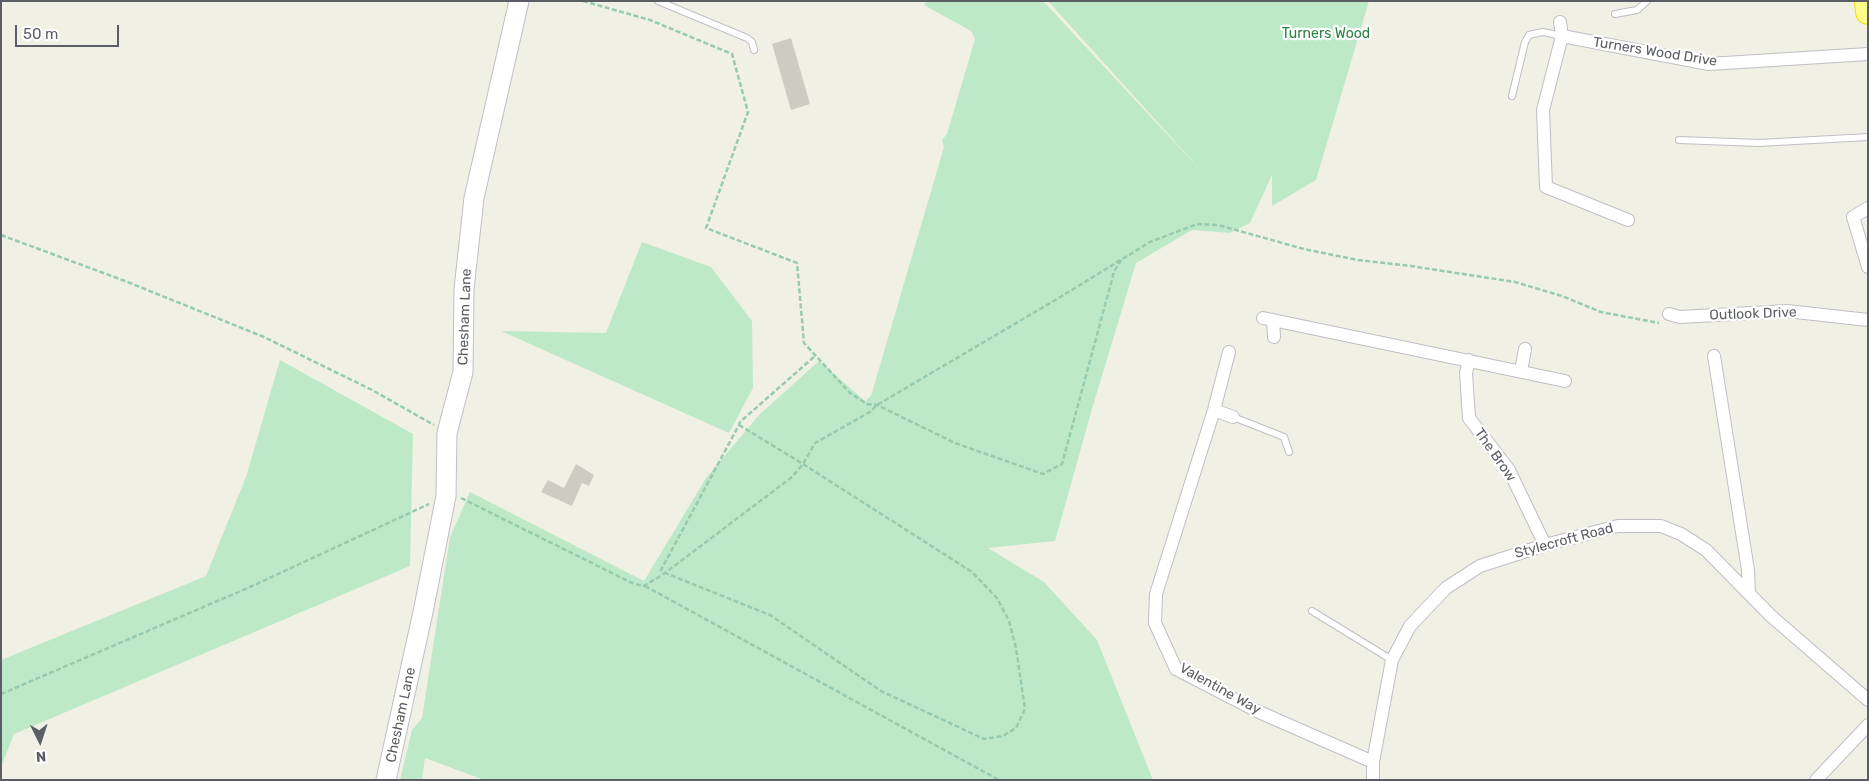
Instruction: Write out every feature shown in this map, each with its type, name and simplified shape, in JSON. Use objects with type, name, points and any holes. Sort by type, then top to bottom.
[{"type":"highway","points":[[1867,1],[1868,12]]},
{"type":"street","name":"Chesham Lane","points":[[386,780],[423,612],[446,493],[447,432],[463,372],[464,289],[474,198],[519,1]]},
{"type":"street","points":[[1560,22],[1562,36],[1543,110],[1546,187],[1628,220]]},
{"type":"street","name":"Turners Wood Drive","points":[[1562,36],[1710,64],[1868,54]]},
{"type":"street","points":[[1868,208],[1853,217],[1868,267]]},
{"type":"street","name":"Outlook Drive","points":[[1667,319],[1787,311],[1868,320]]},
{"type":"street","points":[[1274,337],[1268,319],[1565,381]]},
{"type":"street","points":[[1520,372],[1525,349]]},
{"type":"street","name":"Valentine Way","points":[[1229,352],[1214,410],[1156,594],[1155,623],[1176,669],[1259,712],[1373,762]]},
{"type":"street","points":[[1714,356],[1748,570],[1749,593]]},
{"type":"street","name":"The Brow","points":[[1469,360],[1466,374],[1468,418],[1509,470],[1545,545]]},
{"type":"street","points":[[1214,410],[1233,417]]},
{"type":"street","name":"Stylecroft Road","points":[[1373,780],[1373,762],[1392,660],[1410,626],[1446,588],[1480,566],[1545,545],[1618,526],[1661,526],[1681,534],[1706,550],[1771,616],[1868,700]]},
{"type":"street","points":[[1816,780],[1868,725]]},
{"type":"lane","points":[[658,1],[747,38],[752,42],[754,50]]},
{"type":"lane","points":[[1615,14],[1637,10],[1647,1]]},
{"type":"lane","points":[[1512,96],[1525,42],[1529,36],[1543,32],[1562,36]]},
{"type":"lane","points":[[1679,140],[1760,143],[1868,137]]},
{"type":"lane","points":[[1233,417],[1284,437],[1289,452]]},
{"type":"lane","points":[[1312,611],[1392,660]]},
{"type":"path","points":[[582,1],[650,20],[732,54],[748,112],[706,228],[797,263],[804,342],[850,394],[867,404],[877,405],[955,443],[1043,474],[1062,464],[1114,272],[1122,258]]},
{"type":"path","points":[[644,586],[665,573],[792,477],[803,464],[815,443],[870,412],[877,405],[1057,299],[1122,258],[1150,242],[1197,224],[1218,225],[1358,260],[1515,282],[1562,296],[1601,312],[1643,321],[1667,319]]},
{"type":"path","points":[[1,236],[125,281],[264,337],[372,390],[447,432]]},
{"type":"path","points":[[739,426],[803,464],[972,572],[998,598],[1009,621],[1016,648],[1024,700],[1025,709],[1016,728],[1003,736],[984,739],[881,691],[770,615],[661,570],[739,426],[815,356]]},
{"type":"path","points":[[1,694],[250,587],[446,493],[634,584],[644,586],[999,780]]},
{"type":"green space","name":"Turners Wood","points":[[926,1],[1043,1],[1206,176],[1048,1],[1369,1],[1316,180],[1272,206],[1272,175],[1250,223],[1230,233],[1192,230],[1136,263],[1055,541],[988,548],[1044,582],[1097,640],[1153,780],[484,780],[425,758],[422,780],[400,780],[412,730],[422,718],[450,537],[470,492],[644,581],[706,478],[759,415],[819,361],[865,401],[871,396],[944,147],[942,140],[947,134],[975,39],[971,31],[924,5]]},
{"type":"green space","points":[[642,242],[711,267],[752,321],[753,388],[729,433],[501,331],[606,333]]},
{"type":"green space","points":[[280,360],[413,434],[410,566],[14,734],[1,767],[1,660],[206,576],[246,477]]},
{"type":"building","points":[[791,38],[810,104],[791,110],[772,44]]},
{"type":"building","points":[[576,464],[594,475],[589,486],[582,483],[572,506],[541,492],[548,480],[564,488]]}]
